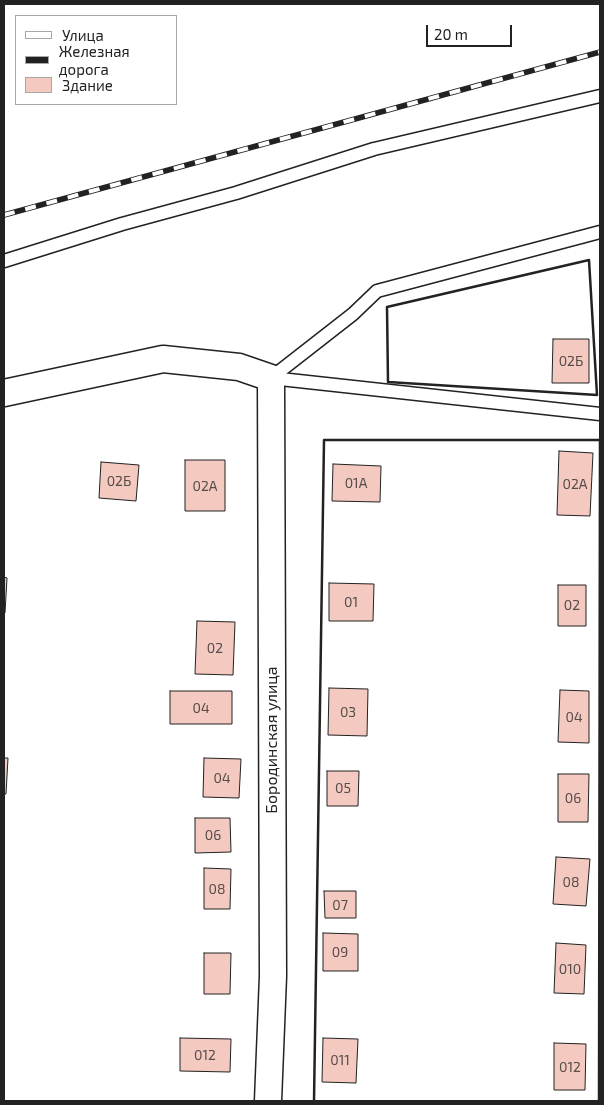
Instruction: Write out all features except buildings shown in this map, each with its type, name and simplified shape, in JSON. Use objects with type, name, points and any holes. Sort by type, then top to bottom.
[{"type":"street","points":[[4,393],[162,359],[238,367],[271,378]]},
{"type":"street","name":"Бородинская улица","points":[[268,1101],[273,976],[271,378]]},
{"type":"lane","points":[[4,261],[122,224],[236,193],[374,149],[600,96]]},
{"type":"lane","points":[[271,378],[353,314],[377,291],[600,232]]},
{"type":"lane","points":[[271,378],[600,414]]},
{"type":"railway","points":[[4,215],[600,52]]},
{"type":"wall","points":[[589,260],[597,395],[388,382],[387,307],[589,260]]},
{"type":"wall","points":[[314,1101],[324,440],[600,440],[599,1101]]}]
